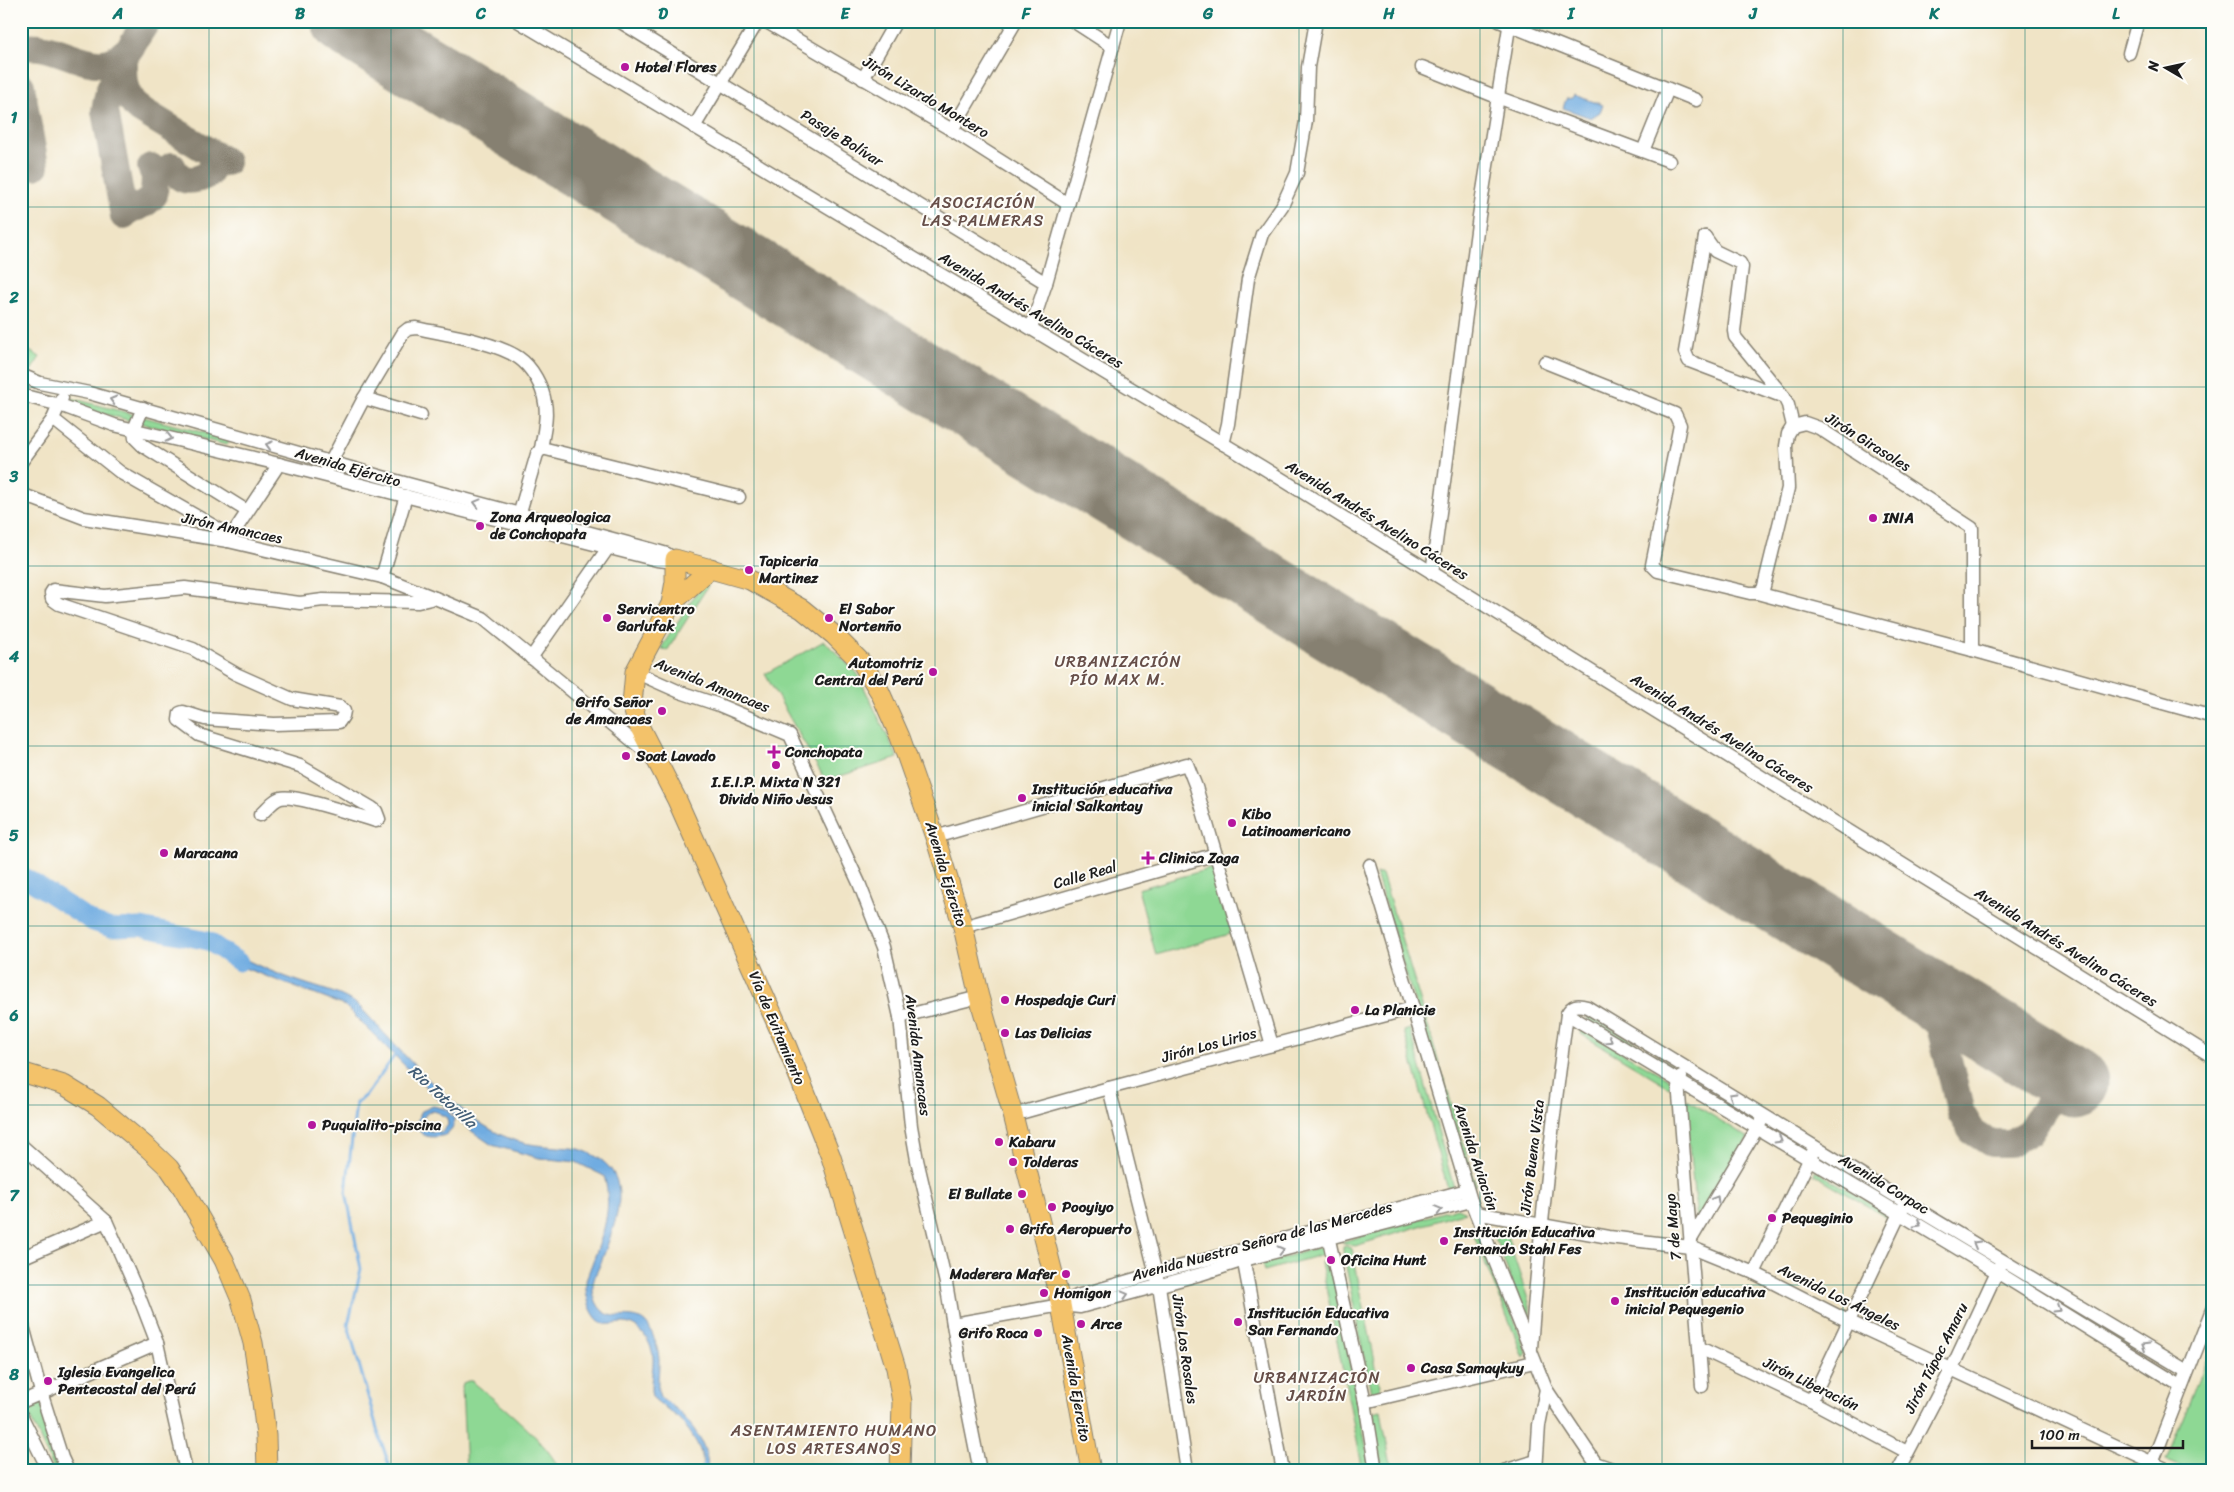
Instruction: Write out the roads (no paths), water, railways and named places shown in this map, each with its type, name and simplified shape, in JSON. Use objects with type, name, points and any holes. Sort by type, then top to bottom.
[{"type":"highway","name":"Avenida Ejército","points":[[675,559],[750,580],[802,610],[834,635],[862,663],[880,692],[900,738],[935,837],[962,927],[1061,1305]]},
{"type":"highway","name":"Vía de Evitamiento","points":[[675,559],[675,582],[671,604],[635,672],[632,704],[655,760],[677,800],[785,1042],[831,1157],[896,1368],[902,1402],[900,1471]]},
{"type":"highway","name":"Vía de Evitamiento","points":[[671,604],[711,568]]},
{"type":"highway","points":[[21,1072],[64,1085],[98,1106],[149,1149],[168,1168],[182,1187],[224,1260],[241,1300],[253,1343],[261,1393],[266,1436],[267,1471]]},
{"type":"highway","name":"Avenida Ejercito","points":[[1061,1305],[1091,1471]]},
{"type":"street","name":"Avenida Andrés Avelino Cáceres","points":[[518,21],[1223,444],[2213,1057]]},
{"type":"street","name":"Pasaje Bolívar","points":[[620,21],[1046,283]]},
{"type":"street","points":[[694,127],[758,21]]},
{"type":"street","name":"Jirón Lizardo Montero","points":[[765,21],[952,130],[1068,204]]},
{"type":"street","points":[[863,78],[896,21]]},
{"type":"street","points":[[952,130],[1016,21]]},
{"type":"street","points":[[1073,21],[1113,46]]},
{"type":"street","points":[[1031,328],[1046,283],[1120,21]]},
{"type":"street","points":[[1223,444],[1228,424],[1235,365],[1251,271],[1262,234],[1282,206],[1297,173],[1306,121],[1308,67],[1316,21]]},
{"type":"street","points":[[2129,52],[2138,21]]},
{"type":"street","points":[[1432,573],[1506,22],[1696,100]]},
{"type":"street","points":[[1422,67],[1669,161]]},
{"type":"street","points":[[1643,151],[1668,89]]},
{"type":"street","points":[[1757,593],[1763,590],[1788,488],[1786,446],[1788,434],[1793,426],[1784,397],[1735,337],[1734,331],[1742,267],[1740,263],[1715,251],[1705,237],[1685,352],[1689,361],[1784,397]]},
{"type":"street","points":[[323,475],[364,398],[403,333],[408,329],[416,328],[471,340],[518,357],[528,366],[541,389],[546,404],[541,449],[537,454],[518,519]]},
{"type":"street","points":[[1545,362],[1675,414],[1680,425],[1652,565],[1658,571],[1757,593],[2213,717]]},
{"type":"street","name":"Avenida Ejército","points":[[21,375],[40,383],[143,408],[331,463],[608,548],[657,560],[667,561],[675,559]]},
{"type":"street","points":[[21,462],[52,419],[60,405],[65,388]]},
{"type":"street","name":"Avenida Ejército","points":[[21,395],[60,405],[114,425],[406,496],[658,551],[675,559]]},
{"type":"street","points":[[364,398],[421,415]]},
{"type":"street","points":[[143,408],[134,430],[135,438],[143,446],[247,511]]},
{"type":"street","points":[[52,419],[121,472],[229,538],[280,464]]},
{"type":"street","name":"Jirón Girasoles","points":[[1793,426],[1804,423],[1819,428],[1972,528],[1972,650]]},
{"type":"street","points":[[541,449],[739,497]]},
{"type":"street","name":"Jirón Amancaes","points":[[21,494],[84,518],[229,538],[382,577],[483,618],[655,760]]},
{"type":"street","points":[[382,577],[406,496]]},
{"type":"street","points":[[530,658],[608,548]]},
{"type":"street","points":[[260,815],[279,798],[284,797],[309,801],[376,821],[379,819],[376,811],[372,808],[300,766],[199,735],[179,720],[180,713],[205,719],[301,725],[339,722],[344,711],[340,707],[292,699],[236,674],[193,649],[59,604],[52,599],[51,593],[53,590],[105,596],[185,588],[300,603],[323,600],[418,602],[435,598]]},
{"type":"street","name":"Avenida Amancaes","points":[[635,672],[680,692],[719,705],[790,735],[863,892],[884,947],[900,1017],[911,1126],[946,1283],[980,1471]]},
{"type":"street","points":[[935,837],[1187,764],[1196,787],[1272,1045]]},
{"type":"street","name":"Calle Real","points":[[962,927],[1216,854]]},
{"type":"street","name":"Avenida Aviación","points":[[1370,865],[1472,1201],[1546,1389],[1598,1467]]},
{"type":"street","points":[[900,1017],[979,997]]},
{"type":"street","name":"Avenida Corpac","points":[[2181,1386],[1997,1272],[1902,1208],[1816,1147],[1586,1007],[1577,1005],[1570,1008],[1567,1014],[1678,1082],[1809,1159],[1902,1208],[2003,1259],[2187,1371]]},
{"type":"street","name":"Jirón Los Lirios","points":[[1013,1116],[1110,1088],[1414,1008]]},
{"type":"street","name":"Jirón Buena Vista","points":[[1531,1348],[1540,1224],[1567,1014]]},
{"type":"street","points":[[1678,1082],[1686,1068]]},
{"type":"street","name":"7 de Mayo","points":[[1678,1082],[1702,1386]]},
{"type":"street","name":"Jirón Los Rosales","points":[[1110,1088],[1159,1286],[1186,1471]]},
{"type":"street","points":[[1690,1244],[1765,1116]]},
{"type":"street","points":[[21,1145],[106,1222],[137,1291],[157,1343],[186,1471]]},
{"type":"street","points":[[1754,1273],[1816,1147]]},
{"type":"street","name":"Avenida Los Ángeles","points":[[1472,1201],[1540,1224],[1609,1237],[1690,1244],[1754,1273],[1850,1322],[1952,1368],[2151,1468],[2170,1471]]},
{"type":"street","name":"Avenida Nuestra Señora de las Mercedes","points":[[1061,1305],[1077,1296],[1156,1273],[1243,1255],[1328,1233],[1472,1201]]},
{"type":"street","points":[[1811,1401],[1850,1322],[1902,1208]]},
{"type":"street","points":[[21,1258],[106,1222]]},
{"type":"street","points":[[1328,1233],[1365,1402],[1376,1471]]},
{"type":"street","points":[[1243,1255],[1284,1471]]},
{"type":"street","name":"Avenida Nuestra Señora de las Mercedes","points":[[953,1324],[1061,1305],[1080,1307],[1159,1286],[1243,1255]]},
{"type":"street","name":"Jirón Túpac Amaru","points":[[1898,1471],[1952,1368],[2003,1259]]},
{"type":"street","points":[[2151,1468],[2213,1307]]},
{"type":"street","points":[[21,1319],[41,1392],[68,1471]]},
{"type":"street","points":[[21,1402],[157,1343]]},
{"type":"street","name":"Jirón Liberación","points":[[1700,1348],[1811,1401],[1907,1452]]},
{"type":"street","points":[[1365,1402],[1534,1362]]},
{"type":"street","points":[[1504,1471],[1536,1466],[1539,1425],[1546,1389]]},
{"type":"street","points":[[21,1415],[49,1471]]},
{"type":"street","points":[[1598,1467],[1618,1471]]},
{"type":"water","points":[[1574,95],[1603,105],[1600,112],[1591,118],[1563,108],[1566,99],[1572,98]]},
{"type":"water","points":[[219,945],[269,970],[346,998],[359,1006],[430,1081],[470,1116],[491,1130],[527,1144],[579,1149],[598,1158],[610,1168],[617,1181],[619,1195],[618,1210],[595,1278],[593,1286],[594,1296],[599,1307],[605,1313],[612,1316],[636,1318],[643,1321],[649,1327],[659,1355],[658,1385],[660,1397],[677,1410],[694,1429],[705,1450],[707,1471],[701,1471],[702,1457],[700,1450],[687,1429],[675,1415],[652,1397],[653,1353],[644,1335],[637,1328],[629,1324],[605,1324],[595,1317],[589,1304],[586,1289],[587,1277],[601,1240],[607,1215],[607,1189],[604,1176],[576,1162],[539,1158],[492,1145],[467,1128],[345,1006],[239,966],[216,953]]},
{"type":"water","points":[[433,1106],[446,1109],[454,1119],[453,1127],[446,1135],[432,1137],[425,1135],[416,1126],[420,1112]],"holes":[[[432,1111],[447,1118],[448,1125],[442,1132],[430,1131],[422,1126],[425,1115]]]},
{"type":"waterway","name":"Rio Totorilla","points":[[21,875],[93,922],[111,928],[141,927],[208,941],[239,962]]},
{"type":"waterway","points":[[391,1471],[348,1325],[361,1269],[346,1192],[356,1103],[367,1094],[395,1055]]},
{"type":"place","name":"Hotel Flores","points":[[625,67]]},
{"type":"place","name":"INIA","points":[[1873,518]]},
{"type":"place","name":"Zona Arqueologica de Conchopata","points":[[480,526]]},
{"type":"place","name":"Tapiceria Martinez","points":[[749,570]]},
{"type":"place","name":"Servicentro Garlufak","points":[[607,618]]},
{"type":"place","name":"El Sabor Nortenño","points":[[829,618]]},
{"type":"place","name":"Automotriz Central del Perú","points":[[933,672]]},
{"type":"place","name":"Grifo Señor de Amancaes","points":[[662,711]]},
{"type":"place","name":"Conchopata","points":[[774,752]]},
{"type":"place","name":"Soat Lavado","points":[[626,756]]},
{"type":"place","name":"I.E.I.P. Mixta N 321 Divido Niño Jesus","points":[[776,765]]},
{"type":"place","name":"Institución educativa inicial Salkantay","points":[[1022,798]]},
{"type":"place","name":"Kibo Latinoamericano","points":[[1232,823]]},
{"type":"place","name":"Maracana","points":[[164,853]]},
{"type":"place","name":"Clinica Zaga","points":[[1148,858]]},
{"type":"place","name":"Hospedaje Curi","points":[[1005,1000]]},
{"type":"place","name":"La Planicie","points":[[1355,1010]]},
{"type":"place","name":"Las Delicias","points":[[1005,1033]]},
{"type":"place","name":"Puquialito-piscina","points":[[312,1125]]},
{"type":"place","name":"Kabaru","points":[[999,1142]]},
{"type":"place","name":"Tolderas","points":[[1013,1162]]},
{"type":"place","name":"El Bullate","points":[[1022,1194]]},
{"type":"place","name":"Pooyiyo","points":[[1052,1207]]},
{"type":"place","name":"Pequeginio","points":[[1772,1218]]},
{"type":"place","name":"Grifo Aeropuerto","points":[[1010,1229]]},
{"type":"place","name":"Institución Educativa Fernando Stahl Fes","points":[[1444,1241]]},
{"type":"place","name":"Oficina Hunt","points":[[1331,1260]]},
{"type":"place","name":"Maderera Mafer","points":[[1066,1274]]},
{"type":"place","name":"Homigon","points":[[1044,1293]]},
{"type":"place","name":"Institución educativa inicial Pequegenio","points":[[1615,1301]]},
{"type":"place","name":"Institución Educativa San Fernando","points":[[1238,1322]]},
{"type":"place","name":"Arce","points":[[1081,1324]]},
{"type":"place","name":"Grifo Roca","points":[[1038,1333]]},
{"type":"place","name":"Casa Samaykuy","points":[[1411,1368]]},
{"type":"place","name":"Iglesia Evangelica Pentecostal del Perú","points":[[48,1381]]},
{"type":"district","name":"ASOCIACIÓN LAS PALMERAS","points":[[983,211]]},
{"type":"district","name":"URBANIZACIÓN PÍO MAX M.","points":[[1118,670]]},
{"type":"district","name":"URBANIZACIÓN JARDÍN","points":[[1317,1386]]},
{"type":"district","name":"ASENTAMIENTO HUMANO LOS ARTESANOS","points":[[834,1439]]}]
